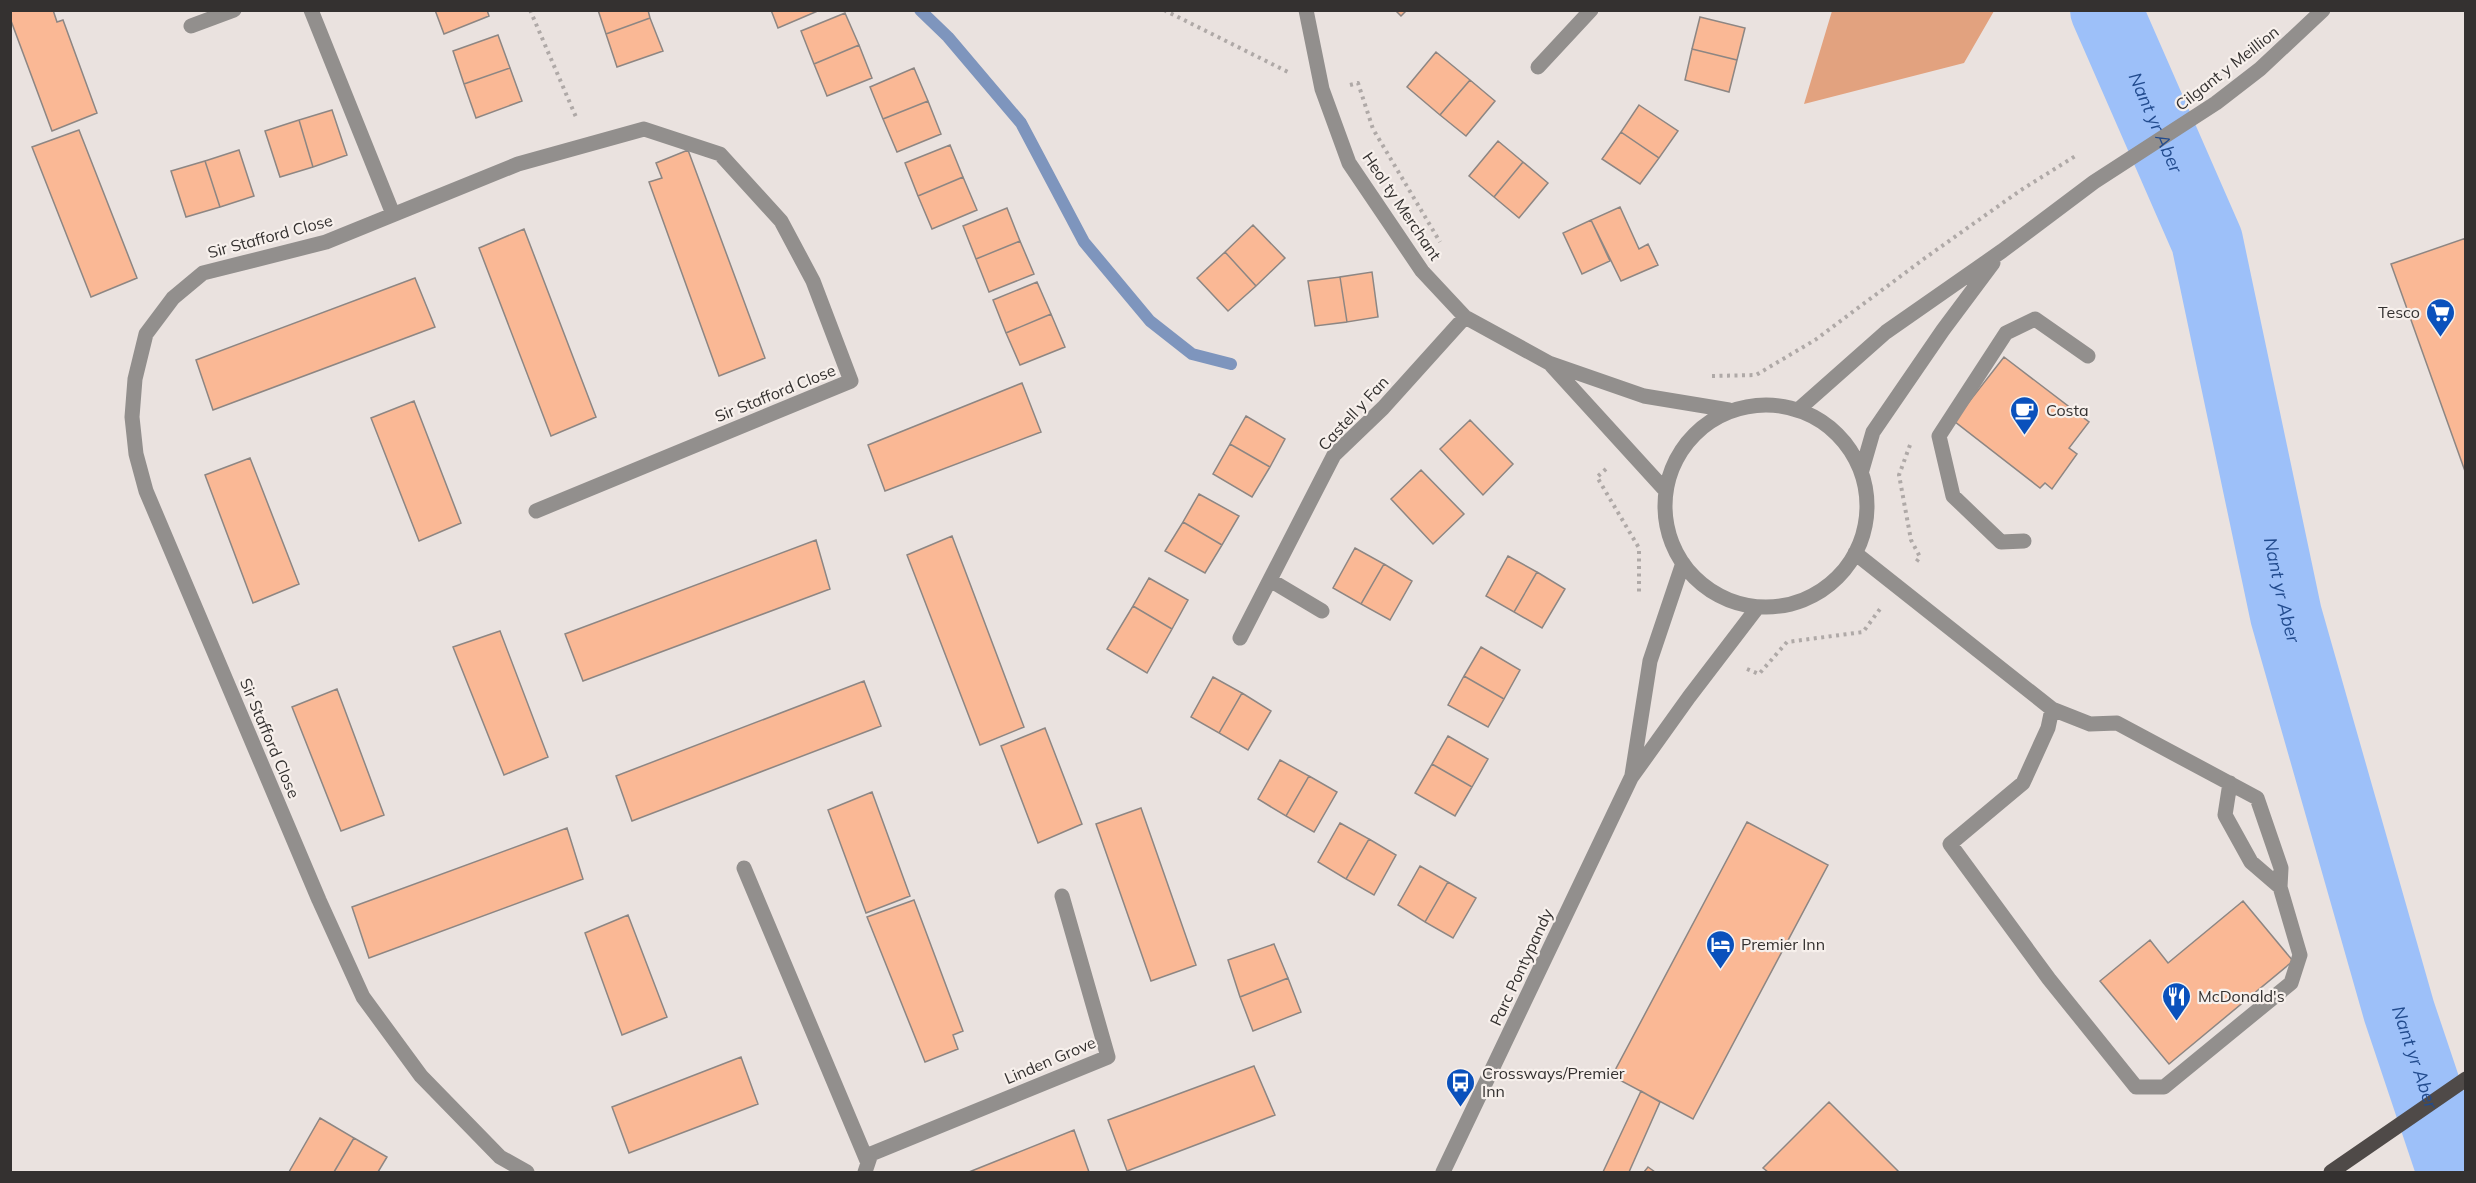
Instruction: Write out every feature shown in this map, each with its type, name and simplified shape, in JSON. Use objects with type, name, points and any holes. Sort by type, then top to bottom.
[{"type":"main road","points":[[2331,1173],[2459,1084]]},
{"type":"street","points":[[191,26],[234,10]]},
{"type":"street","points":[[311,10],[393,214]]},
{"type":"street","name":"Heol ty Merchant","points":[[1306,10],[1322,89],[1349,162],[1422,271],[1466,317],[1549,363],[1644,396],[1729,410]]},
{"type":"street","points":[[1538,67],[1591,10]]},
{"type":"street","name":"Cilgant y Meillion","points":[[1799,409],[1886,332],[2002,251],[2094,182],[2185,124],[2260,69],[2323,10]]},
{"type":"street","name":"Sir Stafford Close","points":[[527,1173],[500,1157],[421,1076],[363,997],[319,900],[146,491],[136,454],[132,417],[135,379],[147,334],[173,298],[203,273],[326,242],[518,164],[644,129],[720,154],[782,220],[813,281],[850,381],[536,511]]},
{"type":"street","name":"Cilgant y Meillion","points":[[1862,470],[1873,432],[1943,330],[2002,251]]},
{"type":"street","name":"Castell y Fan","points":[[1240,638],[1334,455],[1383,408],[1466,317]]},
{"type":"street","points":[[2024,541],[2001,542],[1953,496],[1939,436],[2006,333],[2036,319],[2088,356]]},
{"type":"street","name":"Heol ty Merchant","points":[[1549,363],[1665,490]]},
{"type":"street","points":[[1764,404],[1799,409],[1816,417],[1843,439],[1862,470],[1868,505],[1862,540],[1850,564],[1824,589],[1793,604],[1757,608],[1723,598],[1694,578],[1674,549],[1666,525],[1665,490],[1677,456],[1699,428],[1729,410],[1764,404]]},
{"type":"street","points":[[1855,553],[2052,709],[2090,724],[2117,723],[2258,798],[2282,868],[2280,887],[2300,955],[2291,983],[2164,1087],[2136,1087],[2049,979],[1950,844],[2023,783],[2048,728],[2052,709]]},
{"type":"street","name":"Parc Pontypandy","points":[[1631,777],[1650,661],[1683,563]]},
{"type":"street","points":[[1270,580],[1322,611]]},
{"type":"street","name":"Parc Pontypandy","points":[[1443,1173],[1631,777],[1757,608]]},
{"type":"street","points":[[2230,783],[2225,815],[2251,862],[2280,887]]},
{"type":"street","points":[[744,868],[866,1168]]},
{"type":"street","name":"Linden Grove","points":[[866,1168],[871,1154],[1108,1057],[1062,896]]},
{"type":"path","points":[[530,10],[588,144]]},
{"type":"path","points":[[1164,10],[1322,89],[1358,83],[1373,129],[1445,249]]},
{"type":"path","points":[[1701,376],[1756,375],[1815,340],[2021,190],[2083,152]]},
{"type":"path","points":[[1839,323],[1864,351]]},
{"type":"path","points":[[1718,658],[1759,674],[1787,642],[1863,632],[1920,557],[1911,540],[1899,476],[1911,444]]},
{"type":"path","points":[[1628,448],[1597,477],[1639,548],[1640,632],[1660,631]]},
{"type":"shaded area","points":[[1832,10],[1994,11],[1964,63],[1804,104]]},
{"type":"building","points":[[10,10],[53,10],[57,22],[63,20],[97,113],[52,131],[10,18]]},
{"type":"building","points":[[435,10],[487,10],[489,16],[444,34]]},
{"type":"building","points":[[598,10],[648,10],[650,18],[606,34]]},
{"type":"building","points":[[771,10],[820,10],[778,28]]},
{"type":"building","points":[[1395,10],[1407,10],[1401,16]]},
{"type":"building","points":[[845,13],[859,45],[814,64],[801,31]]},
{"type":"building","points":[[1700,17],[1745,28],[1737,60],[1692,49]]},
{"type":"building","points":[[650,18],[663,51],[617,67],[606,34]]},
{"type":"building","points":[[498,35],[510,68],[464,84],[453,51]]},
{"type":"building","points":[[859,45],[872,78],[827,96],[814,64]]},
{"type":"building","points":[[1692,49],[1737,60],[1729,92],[1685,80]]},
{"type":"building","points":[[1436,52],[1470,80],[1440,115],[1407,87]]},
{"type":"building","points":[[510,68],[522,101],[476,118],[464,84]]},
{"type":"building","points":[[914,68],[928,101],[883,119],[870,87]]},
{"type":"building","points":[[1470,80],[1495,101],[1466,136],[1440,115]]},
{"type":"building","points":[[928,101],[941,134],[897,152],[883,119]]},
{"type":"building","points":[[1639,105],[1678,131],[1659,158],[1621,132]]},
{"type":"building","points":[[332,110],[347,155],[313,167],[299,120]]},
{"type":"building","points":[[299,120],[313,167],[280,177],[265,131]]},
{"type":"building","points":[[79,130],[137,278],[91,297],[32,147]]},
{"type":"building","points":[[1621,132],[1659,158],[1640,184],[1602,159]]},
{"type":"building","points":[[1498,141],[1523,162],[1494,197],[1469,176]]},
{"type":"building","points":[[950,145],[963,177],[918,196],[905,163]]},
{"type":"building","points":[[239,150],[254,196],[220,207],[205,161]]},
{"type":"building","points":[[688,150],[765,358],[719,376],[649,182],[662,178],[656,163]]},
{"type":"building","points":[[205,161],[220,207],[186,217],[171,171]]},
{"type":"building","points":[[1523,162],[1548,183],[1519,218],[1494,197]]},
{"type":"building","points":[[963,177],[977,210],[932,229],[918,196]]},
{"type":"building","points":[[1620,207],[1639,249],[1648,244],[1658,265],[1621,281],[1591,220]]},
{"type":"building","points":[[1007,208],[1020,241],[976,259],[963,226]]},
{"type":"building","points":[[1591,220],[1610,261],[1582,274],[1563,233]]},
{"type":"building","points":[[1253,225],[1285,258],[1256,286],[1225,252]]},
{"type":"building","points":[[524,229],[596,417],[551,436],[479,248]]},
{"type":"building","name":"Tesco","points":[[2466,238],[2466,474],[2391,264]]},
{"type":"building","points":[[1020,241],[1034,274],[989,292],[976,259]]},
{"type":"building","points":[[1225,252],[1256,286],[1228,311],[1197,278]]},
{"type":"building","points":[[1372,272],[1378,317],[1347,322],[1340,277]]},
{"type":"building","points":[[1340,277],[1347,322],[1315,326],[1308,281]]},
{"type":"building","points":[[415,278],[435,327],[213,410],[196,360]]},
{"type":"building","points":[[1037,282],[1051,314],[1006,333],[993,300]]},
{"type":"building","points":[[1051,314],[1065,347],[1020,365],[1006,333]]},
{"type":"building","name":"Costa","points":[[2004,357],[2089,422],[2069,448],[2077,454],[2052,489],[2045,483],[2040,488],[1954,421]]},
{"type":"building","points":[[1022,383],[1041,432],[885,491],[868,445]]},
{"type":"building","points":[[414,401],[461,523],[419,541],[371,418]]},
{"type":"building","points":[[1246,416],[1285,439],[1270,467],[1230,444]]},
{"type":"building","points":[[1470,420],[1513,464],[1483,495],[1440,449]]},
{"type":"building","points":[[1230,444],[1270,467],[1252,497],[1213,474]]},
{"type":"building","points":[[250,458],[299,584],[253,603],[205,475]]},
{"type":"building","points":[[1421,470],[1464,514],[1433,544],[1391,499]]},
{"type":"building","points":[[1199,494],[1239,516],[1222,545],[1183,522]]},
{"type":"building","points":[[1183,522],[1222,545],[1205,573],[1165,551]]},
{"type":"building","points":[[952,536],[1024,727],[980,745],[907,555]]},
{"type":"building","points":[[816,540],[830,589],[583,681],[565,634]]},
{"type":"building","points":[[1355,548],[1384,564],[1361,604],[1333,588]]},
{"type":"building","points":[[1508,556],[1537,572],[1514,612],[1486,596]]},
{"type":"building","points":[[1384,564],[1412,581],[1390,620],[1361,604]]},
{"type":"building","points":[[1537,572],[1565,589],[1542,628],[1514,612]]},
{"type":"building","points":[[1149,578],[1188,600],[1172,629],[1133,606]]},
{"type":"building","points":[[1133,606],[1172,629],[1147,673],[1107,649]]},
{"type":"building","points":[[500,631],[548,757],[504,775],[453,647]]},
{"type":"building","points":[[1481,647],[1520,670],[1504,699],[1464,676]]},
{"type":"building","points":[[1464,676],[1504,699],[1488,727],[1448,705]]},
{"type":"building","points":[[1213,677],[1242,693],[1219,733],[1191,717]]},
{"type":"building","points":[[864,681],[881,726],[632,821],[616,776]]},
{"type":"building","points":[[337,689],[384,815],[341,831],[292,707]]},
{"type":"building","points":[[1242,693],[1271,711],[1248,750],[1219,733]]},
{"type":"building","points":[[1045,728],[1082,824],[1038,843],[1001,746]]},
{"type":"building","points":[[1448,736],[1488,759],[1472,787],[1432,764]]},
{"type":"building","points":[[1280,760],[1309,776],[1286,816],[1258,799]]},
{"type":"building","points":[[1432,764],[1472,787],[1455,816],[1415,793]]},
{"type":"building","points":[[1309,776],[1337,792],[1314,832],[1286,816]]},
{"type":"building","points":[[872,792],[910,896],[866,913],[828,810]]},
{"type":"building","points":[[1141,808],[1196,965],[1151,981],[1096,824]]},
{"type":"building","name":"Premier Inn","points":[[1747,822],[1828,865],[1693,1119],[1612,1076]]},
{"type":"building","points":[[1340,823],[1369,839],[1346,879],[1318,862]]},
{"type":"building","points":[[567,828],[583,879],[369,958],[352,907]]},
{"type":"building","points":[[1369,839],[1396,855],[1374,895],[1346,879]]},
{"type":"building","points":[[1420,866],[1448,882],[1425,922],[1398,905]]},
{"type":"building","points":[[1448,882],[1476,898],[1453,938],[1425,922]]},
{"type":"building","points":[[914,900],[963,1031],[953,1035],[958,1049],[925,1062],[867,917]]},
{"type":"building","name":"McDonald's","points":[[2243,901],[2293,961],[2169,1064],[2100,981],[2150,940],[2168,963]]},
{"type":"building","points":[[628,915],[667,1017],[622,1035],[585,933]]},
{"type":"building","points":[[1274,944],[1288,978],[1240,997],[1228,960]]},
{"type":"building","points":[[1288,978],[1301,1012],[1253,1031],[1240,997]]},
{"type":"building","points":[[741,1057],[758,1104],[629,1153],[612,1107]]},
{"type":"building","points":[[1254,1066],[1275,1115],[1127,1171],[1108,1120]]},
{"type":"building","points":[[1641,1091],[1660,1102],[1629,1172],[1603,1172]]},
{"type":"building","points":[[1829,1102],[1899,1172],[1768,1172],[1763,1168]]},
{"type":"building","points":[[320,1118],[354,1138],[334,1172],[289,1172]]},
{"type":"building","points":[[1074,1130],[1089,1172],[969,1172]]},
{"type":"building","points":[[354,1138],[387,1157],[378,1172],[334,1172]]},
{"type":"building","points":[[1648,1167],[1655,1172],[1644,1172]]},
{"type":"waterway","points":[[920,10],[948,37],[1021,123],[1084,242],[1150,321],[1192,354],[1231,364]]},
{"type":"waterway","name":"Nant yr Aber","points":[[2106,10],[2207,241],[2286,615],[2399,1011],[2453,1172]]},
{"type":"place","name":"Tesco","points":[[2441,338]]},
{"type":"place","name":"Costa","points":[[2025,436]]},
{"type":"place","name":"Premier Inn","points":[[1720,970]]},
{"type":"place","name":"McDonald's","points":[[2177,1022]]},
{"type":"place","name":"Crossways/Premier Inn","points":[[1461,1108]]}]
